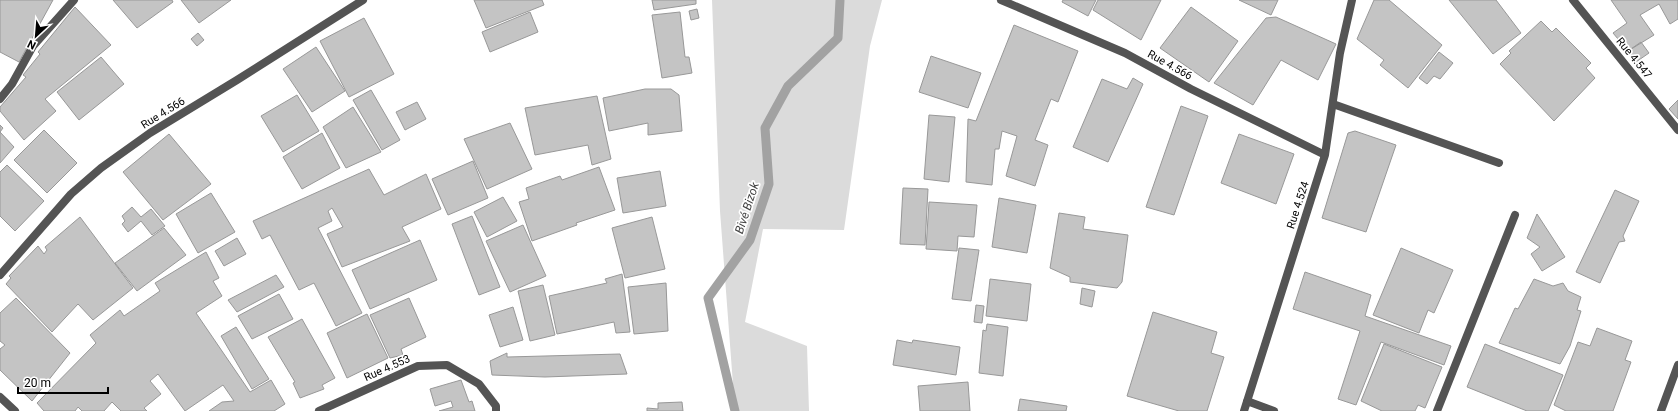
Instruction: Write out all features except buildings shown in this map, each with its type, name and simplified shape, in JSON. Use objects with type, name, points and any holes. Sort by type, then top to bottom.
[{"type":"street","points":[[0,99],[12,84],[33,46],[74,0]]},
{"type":"street","name":"Rue 4.566","points":[[0,275],[71,194],[101,168],[150,133],[363,0]]},
{"type":"street","name":"Rue 4.566","points":[[1001,0],[1125,53],[1191,89],[1325,155]]},
{"type":"street","name":"Rue 4.524","points":[[1244,411],[1325,155],[1340,53],[1352,0]]},
{"type":"street","name":"Rue 4.547","points":[[1573,0],[1678,130]]},
{"type":"street","points":[[1333,104],[1499,163]]},
{"type":"street","points":[[1437,411],[1515,215]]},
{"type":"street","name":"Rue 4.553","points":[[319,411],[418,366],[447,365],[479,384],[496,406],[496,411]]},
{"type":"street","points":[[1661,411],[1677,369]]},
{"type":"street","points":[[0,397],[15,411]]},
{"type":"street","points":[[1247,401],[1274,411]]},
{"type":"shaded area","points":[[712,0],[882,0],[870,46],[844,230],[763,229],[745,322],[807,346],[809,411],[735,411],[720,211]]},
{"type":"waterway","name":"Bivé Bizok","points":[[735,411],[708,298],[750,240],[769,184],[765,128],[788,86],[838,38],[840,0]]}]
